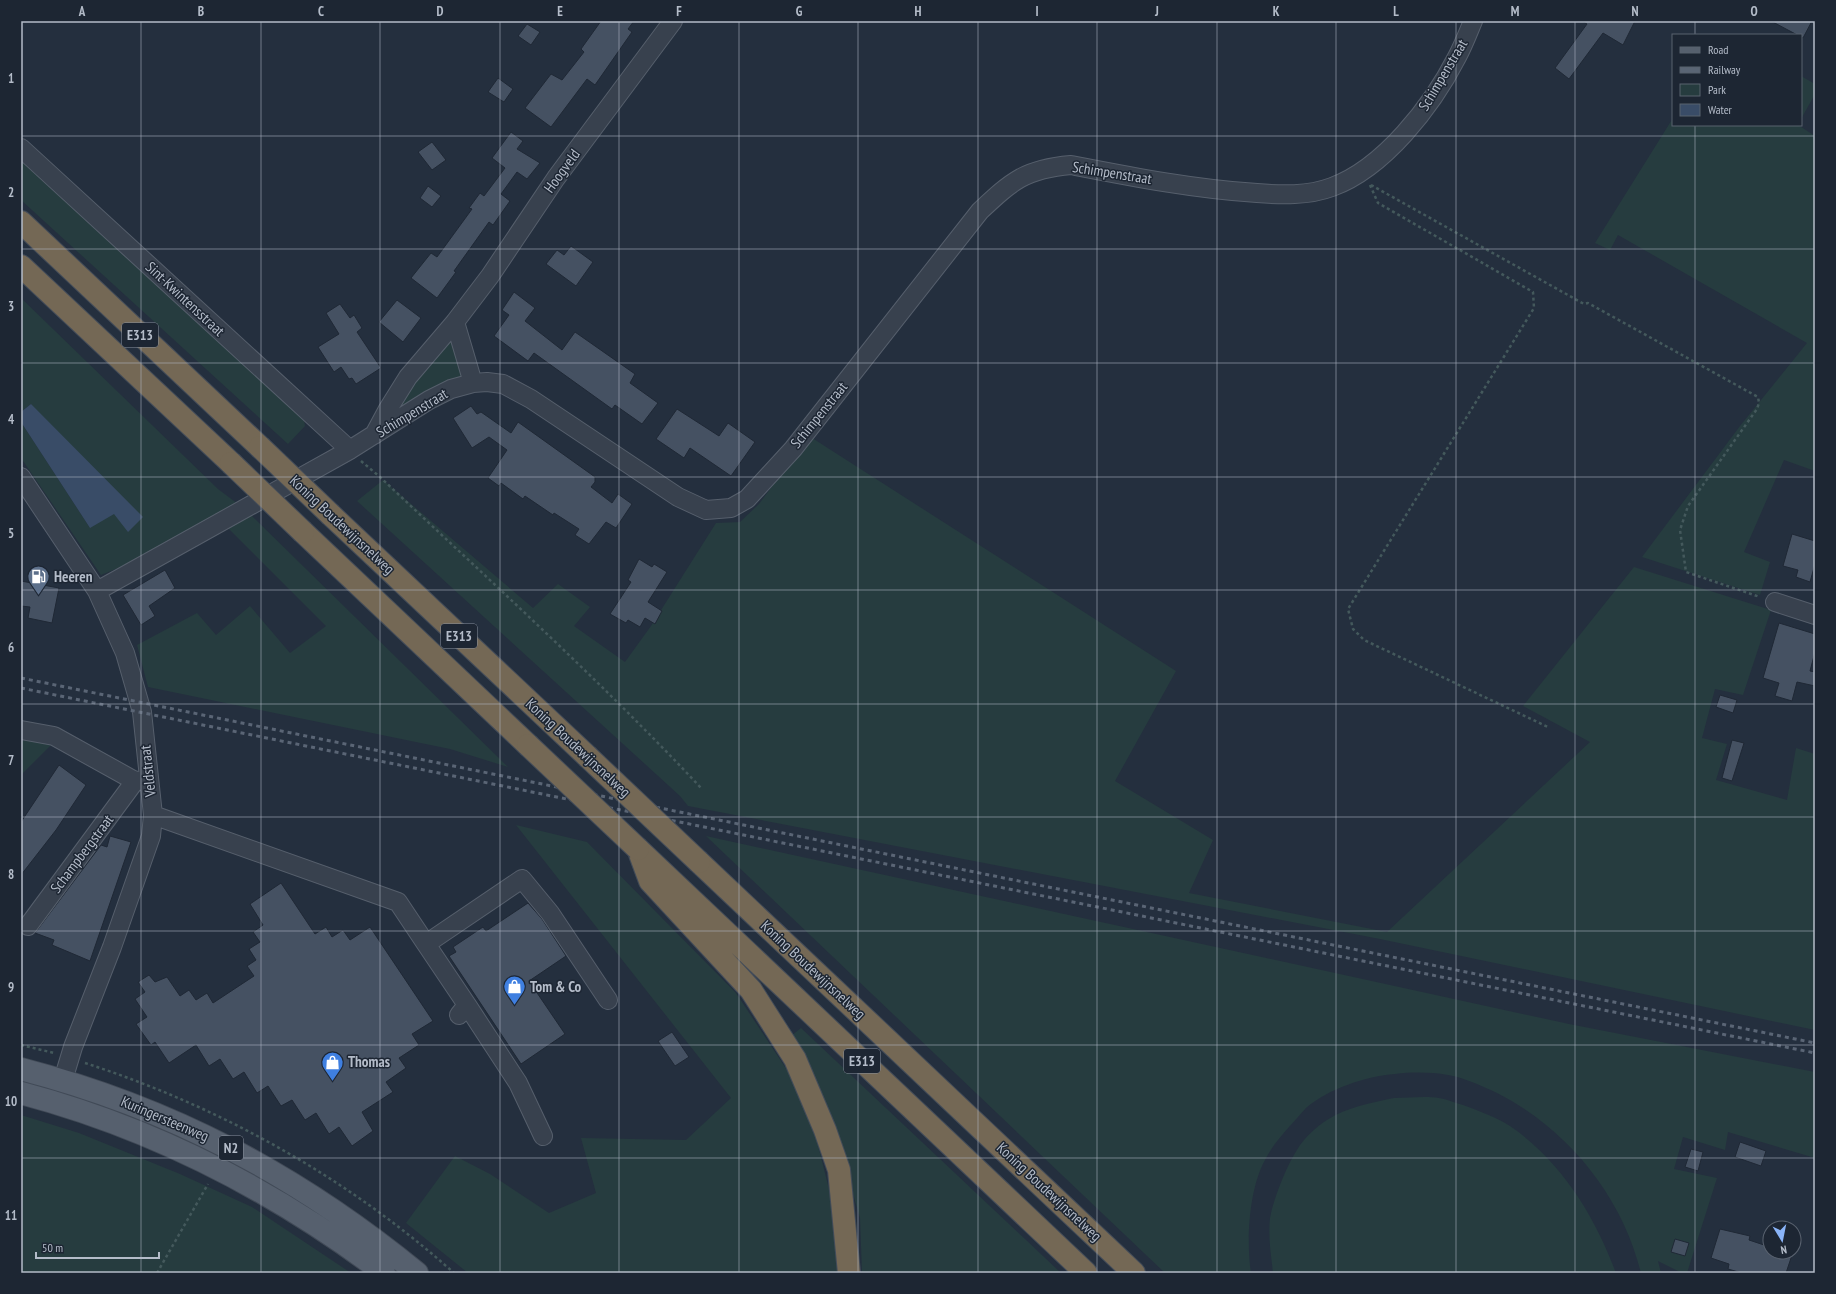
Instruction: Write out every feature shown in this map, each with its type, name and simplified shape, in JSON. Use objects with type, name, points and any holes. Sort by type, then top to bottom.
[{"type":"highway","name":"Koning Boudewijnsnelweg","points":[[21,222],[1134,1273]]},
{"type":"highway","name":"Koning Boudewijnsnelweg","points":[[21,266],[232,463],[303,532],[1086,1273]]},
{"type":"highway","points":[[638,849],[650,881],[751,990],[795,1059],[825,1130],[839,1170],[849,1273]]},
{"type":"main road","name":"Kuringersteenweg","points":[[21,1069],[63,1080],[146,1109],[224,1145],[275,1172],[333,1209],[380,1243],[417,1273]]},
{"type":"main road","name":"Kuringersteenweg","points":[[21,1093],[58,1103],[136,1131],[217,1167],[278,1201],[352,1249],[384,1273]]},
{"type":"street","name":"Hoogveld","points":[[373,436],[408,377],[455,322],[490,276],[556,178],[673,21]]},
{"type":"street","name":"Schimpenstraat","points":[[97,592],[224,519],[349,450],[429,400],[451,389],[473,382],[503,384],[531,399],[678,497],[706,510],[731,508],[747,499],[793,448],[980,211],[1008,185],[1024,175],[1050,167],[1071,165],[1216,191],[1279,194],[1307,193],[1365,179],[1430,103],[1457,57],[1473,21]]},
{"type":"street","name":"Sint-Kwintensstraat","points":[[21,148],[349,450]]},
{"type":"street","points":[[455,322],[473,382]]},
{"type":"street","name":"Veldstraat","points":[[24,486],[97,592],[125,653],[142,712],[142,780],[153,815],[151,836],[63,1080]]},
{"type":"street","points":[[1775,602],[1815,615]]},
{"type":"street","points":[[21,730],[54,736],[142,780]]},
{"type":"street","name":"Schampbergstraat","points":[[28,926],[142,780]]},
{"type":"street","points":[[153,815],[398,902],[426,944],[463,1010],[518,1083],[543,1136]]},
{"type":"street","points":[[426,944],[522,879],[550,913],[608,1000]]},
{"type":"path","points":[[1365,179],[1584,304],[1588,303],[1758,397],[1759,403],[1757,409],[1688,506],[1680,530],[1686,572],[1775,602]]},
{"type":"path","points":[[1365,179],[1378,202],[1533,292],[1534,308],[1348,609],[1353,629],[1364,640],[1548,727]]},
{"type":"path","points":[[349,450],[380,477],[537,624],[655,740],[702,789]]},
{"type":"path","points":[[21,1045],[70,1058]]},
{"type":"path","points":[[157,1273],[217,1167]]},
{"type":"green space","points":[[1802,77],[1815,84],[1815,94],[1802,117]]},
{"type":"green space","points":[[1672,120],[1672,126],[1800,126],[1815,136],[1815,471],[1784,460],[1744,552],[1770,562],[1760,595],[1642,557],[1740,426],[1807,343],[1618,235],[1610,250],[1595,243]]},
{"type":"green space","points":[[21,161],[304,419],[305,426],[288,444],[21,200]]},
{"type":"green space","points":[[21,298],[218,489],[238,504],[133,562],[101,575],[21,458],[21,422],[90,528],[31,404],[21,412]]},
{"type":"green space","points":[[454,337],[462,371],[461,376],[455,381],[394,415],[420,370]]},
{"type":"green space","points":[[809,436],[1176,671],[1115,781],[1213,840],[1189,893],[1387,932],[1590,742],[1523,706],[1634,567],[1771,610],[1743,695],[1715,689],[1702,738],[1727,744],[1716,780],[1787,800],[1796,748],[1815,754],[1815,1030],[1380,939],[688,806],[680,796],[357,501],[383,480],[533,608],[558,584],[590,607],[574,626],[625,662],[651,626],[716,523],[740,522],[759,504]]},
{"type":"green space","points":[[251,515],[508,767],[450,749],[148,687],[137,645],[197,613],[216,635],[250,606],[290,653],[326,626],[228,528]]},
{"type":"green space","points":[[24,740],[51,745],[21,775],[21,743]]},
{"type":"green space","points":[[516,825],[587,842],[736,993],[789,1073],[817,1141],[834,1209],[838,1273],[468,1273],[406,1223],[455,1156],[490,1174],[549,1213],[596,1193],[581,1138],[686,1140],[731,1098]]},
{"type":"green space","points":[[706,836],[1569,1024],[1815,1072],[1815,1158],[1728,1132],[1725,1150],[1683,1137],[1674,1169],[1717,1178],[1687,1273],[1682,1273],[1658,1261],[1661,1273],[1641,1273],[1632,1245],[1620,1217],[1606,1192],[1569,1145],[1547,1125],[1523,1108],[1497,1093],[1461,1078],[1428,1073],[1408,1073],[1372,1077],[1336,1089],[1315,1101],[1304,1110],[1273,1147],[1260,1172],[1255,1185],[1252,1200],[1249,1231],[1251,1273],[1165,1273]]},
{"type":"green space","points":[[801,1028],[1061,1273],[862,1273],[860,1218],[833,1126],[791,1036]]},
{"type":"green space","points":[[1428,1097],[1448,1100],[1487,1114],[1499,1120],[1510,1126],[1528,1140],[1545,1156],[1574,1191],[1598,1231],[1616,1273],[1273,1273],[1269,1225],[1270,1218],[1274,1201],[1281,1183],[1293,1157],[1300,1146],[1314,1130],[1335,1116],[1359,1106],[1394,1098]]},
{"type":"green space","points":[[21,1115],[79,1133],[180,1174],[252,1207],[351,1273],[21,1273]]},
{"type":"water","points":[[31,404],[143,517],[128,532],[114,514],[90,528],[21,422],[21,412]]},
{"type":"building","points":[[601,21],[634,21],[628,29],[632,32],[595,85],[587,79],[551,127],[525,108],[551,74],[562,80],[584,52],[581,49]]},
{"type":"building","points":[[1582,21],[1635,21],[1623,45],[1603,33],[1569,79],[1555,68],[1587,24]]},
{"type":"building","points":[[1771,21],[1812,21],[1803,38],[1802,34],[1795,34]]},
{"type":"building","points":[[527,24],[540,32],[531,45],[518,36]]},
{"type":"building","points":[[498,78],[513,89],[504,102],[488,92]]},
{"type":"building","points":[[511,132],[523,141],[517,149],[540,163],[527,179],[517,172],[501,194],[510,201],[493,225],[489,222],[454,271],[456,272],[437,298],[411,278],[431,253],[437,257],[472,209],[469,208],[480,193],[484,196],[505,168],[492,158]]},
{"type":"building","points":[[432,142],[446,160],[432,170],[418,152]]},
{"type":"building","points":[[428,186],[441,196],[432,207],[420,198]]},
{"type":"building","points":[[571,246],[593,262],[576,286],[546,264],[557,250],[564,255]]},
{"type":"building","points":[[514,292],[535,308],[525,321],[562,350],[575,332],[635,374],[630,383],[658,403],[642,424],[615,405],[612,409],[534,353],[528,361],[494,336],[509,315],[502,310]]},
{"type":"building","points":[[397,300],[421,318],[403,342],[379,322]]},
{"type":"building","points":[[340,304],[350,318],[354,315],[362,328],[357,332],[381,368],[356,384],[352,378],[349,379],[341,367],[334,372],[318,347],[339,334],[326,313]]},
{"type":"building","points":[[471,406],[477,414],[481,412],[511,433],[518,422],[595,477],[595,482],[591,487],[612,503],[618,494],[632,504],[616,528],[606,522],[589,544],[575,535],[579,529],[554,513],[553,515],[525,496],[523,499],[501,483],[499,486],[488,478],[507,450],[489,437],[472,448],[453,418]]},
{"type":"building","points":[[677,409],[719,436],[728,423],[755,442],[731,476],[690,448],[684,458],[656,439]]},
{"type":"building","points":[[1792,534],[1815,541],[1815,564],[1810,582],[1796,577],[1798,570],[1783,566]]},
{"type":"building","points":[[639,559],[652,567],[654,564],[667,572],[648,602],[662,611],[655,624],[645,618],[640,627],[628,620],[626,623],[610,614],[631,582],[628,580]]},
{"type":"building","points":[[165,570],[175,588],[149,606],[155,616],[141,625],[123,595]]},
{"type":"building","name":"Heeren","points":[[21,581],[59,588],[52,623],[28,618],[30,607],[21,606]]},
{"type":"building","points":[[1779,623],[1815,634],[1815,652],[1810,671],[1815,672],[1815,686],[1797,682],[1792,701],[1775,696],[1779,683],[1763,678]]},
{"type":"building","points":[[1720,695],[1737,700],[1733,713],[1716,707]]},
{"type":"building","points":[[1732,740],[1744,743],[1732,781],[1722,778]]},
{"type":"building","points":[[59,765],[86,785],[56,830],[21,875],[21,822]]},
{"type":"building","points":[[110,836],[131,842],[90,961],[52,945],[54,940],[35,933],[101,845],[107,847]]},
{"type":"building","points":[[281,883],[315,934],[326,927],[332,937],[343,930],[350,940],[370,927],[433,1021],[412,1034],[419,1045],[399,1058],[406,1068],[386,1082],[393,1092],[362,1112],[373,1131],[352,1146],[339,1127],[329,1134],[316,1113],[305,1120],[292,1100],[281,1106],[268,1086],[257,1093],[244,1072],[233,1079],[220,1059],[209,1066],[196,1045],[169,1063],[155,1042],[151,1045],[136,1024],[147,1017],[135,999],[145,992],[138,982],[149,975],[155,982],[167,977],[180,996],[189,990],[196,1000],[207,993],[213,1003],[254,976],[247,966],[256,960],[249,949],[260,942],[253,932],[263,925],[250,904]]},
{"type":"building","name":"Tom & Co","points":[[528,903],[542,919],[566,956],[529,981],[565,1034],[521,1064],[449,956],[456,952],[453,947],[483,927],[486,931]]},
{"type":"building","points":[[672,1032],[689,1057],[675,1066],[658,1041]]},
{"type":"building","points":[[1740,1142],[1766,1151],[1761,1166],[1735,1157]]},
{"type":"building","points":[[1691,1149],[1703,1152],[1698,1171],[1685,1167]]},
{"type":"building","points":[[1720,1229],[1750,1236],[1749,1240],[1762,1244],[1762,1260],[1790,1260],[1786,1273],[1742,1273],[1728,1269],[1729,1264],[1711,1258]]},
{"type":"building","points":[[1675,1239],[1689,1243],[1685,1256],[1671,1252]]},
{"type":"railway","points":[[21,678],[1815,1043]]},
{"type":"railway","points":[[21,688],[1815,1053]]},
{"type":"place","name":"Heeren","points":[[39,596]]},
{"type":"place","name":"Tom & Co","points":[[515,1006]]},
{"type":"place","name":"Thomas","points":[[332,1082]]}]
